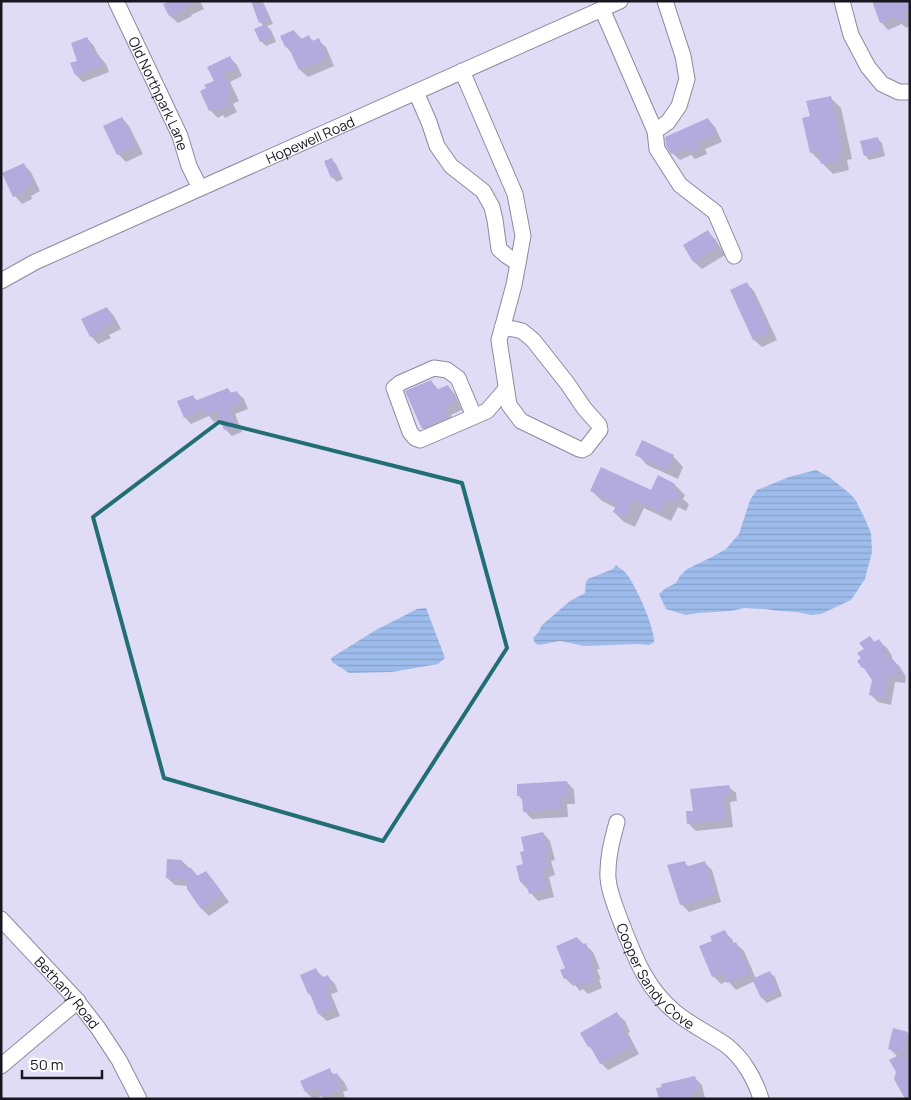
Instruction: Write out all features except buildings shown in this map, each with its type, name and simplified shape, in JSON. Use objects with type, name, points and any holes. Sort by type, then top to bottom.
[{"type":"street","name":"Old Northpark Lane","points":[[116,1],[180,136],[200,188]]},
{"type":"street","name":"Hopewell Road","points":[[1,281],[35,262],[620,1]]},
{"type":"street","points":[[655,130],[668,122],[679,106],[687,79],[683,56],[665,1]]},
{"type":"street","points":[[842,1],[851,35],[868,67],[882,84],[899,92],[910,92]]},
{"type":"street","points":[[602,9],[655,130],[657,149],[680,185],[715,212],[734,256]]},
{"type":"street","points":[[462,71],[515,194],[523,236],[514,285],[499,340],[509,405],[521,421]]},
{"type":"street","points":[[416,92],[437,146],[451,166],[483,191],[492,207],[496,220],[499,249],[518,263]]},
{"type":"street","points":[[502,328],[522,332],[533,340],[599,425],[600,430],[586,448],[582,450],[521,421],[480,414],[458,378],[447,370],[434,368],[400,383],[394,388],[410,432],[415,438],[420,440],[480,414],[506,389]]},
{"type":"street","name":"Cooper Sandy Cove","points":[[617,822],[608,863],[608,879],[611,895],[642,972],[654,991],[677,1014],[728,1046],[751,1075],[761,1099]]},
{"type":"street","name":"Bethany Road","points":[[1,919],[78,1001],[119,1060],[139,1099]]},
{"type":"street","points":[[1,1066],[78,1001]]},
{"type":"highlighted area","points":[[219,422],[462,483],[507,648],[383,841],[164,778],[93,517]]},
{"type":"water","points":[[816,470],[829,477],[855,499],[871,533],[872,552],[865,579],[851,600],[821,614],[811,615],[797,612],[744,608],[686,615],[666,609],[659,594],[676,583],[687,569],[726,549],[739,534],[750,500],[757,490],[789,477]]},
{"type":"water","points":[[616,565],[625,572],[639,595],[648,617],[654,642],[649,645],[584,646],[560,641],[539,645],[535,643],[533,638],[542,625],[570,601],[585,593],[588,579],[613,569]]},
{"type":"water","points":[[426,608],[445,658],[438,664],[392,672],[349,673],[332,662],[331,658],[376,630],[417,609]]}]
